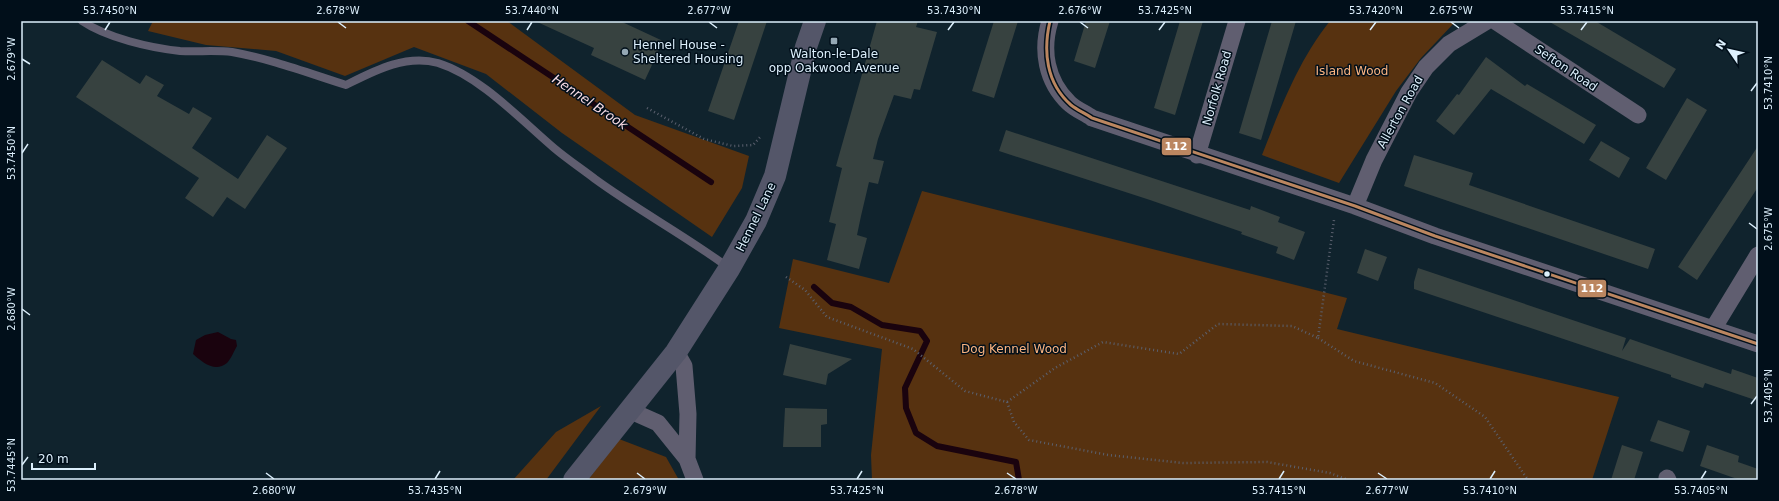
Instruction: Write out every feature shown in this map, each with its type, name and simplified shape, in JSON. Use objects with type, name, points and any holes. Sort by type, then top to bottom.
[{"type":"main road","name":"Hennel Lane","points":[[574,480],[631,411],[676,352],[730,269],[756,221],[772,183],[806,47],[815,21]]},
{"type":"street","points":[[1050,21],[1047,32],[1045,59],[1053,84],[1069,104],[1092,118],[1197,155],[1355,206],[1435,236],[1758,344]]},
{"type":"street","name":"Norfolk Road","points":[[1197,155],[1237,21]]},
{"type":"street","name":"Allerton Road","points":[[1355,206],[1374,160],[1409,92],[1426,67],[1449,44],[1487,21]]},
{"type":"street","name":"Sefton Road","points":[[1495,21],[1638,115]]},
{"type":"street","points":[[1713,329],[1758,255]]},
{"type":"street","points":[[676,352],[684,366],[688,414],[687,459]]},
{"type":"street","points":[[631,411],[658,423],[687,459],[695,480]]},
{"type":"lane","points":[[82,21],[128,41],[180,51],[230,52],[271,60],[346,84],[377,70],[408,60],[437,63],[467,75],[591,176],[704,249],[730,269]]},
{"type":"path","points":[[647,108],[704,139],[733,146],[753,145],[764,133],[784,135]]},
{"type":"path","points":[[1318,338],[1335,212],[1355,206]]},
{"type":"path","points":[[786,278],[805,290],[827,317],[916,351],[965,391],[1007,402],[1055,368],[1102,342],[1179,354],[1218,324],[1292,326],[1318,338],[1354,361],[1435,383],[1485,417],[1528,480]]},
{"type":"path","points":[[1007,402],[1014,422],[1029,440],[1108,455],[1183,463],[1267,462],[1330,473],[1348,480]]},
{"type":"green space","points":[[153,21],[507,21],[635,115],[749,156],[742,188],[712,237],[562,133],[486,74],[414,47],[345,76],[276,51],[206,45],[148,31]]},
{"type":"green space","name":"Island Wood","points":[[1330,21],[1456,21],[1421,58],[1396,91],[1339,183],[1262,155],[1283,102],[1299,68]]},
{"type":"green space","name":"Dog Kennel Wood","points":[[922,191],[1347,298],[1337,329],[1619,397],[1592,480],[872,480],[871,455],[882,349],[779,328],[793,259],[889,283]]},
{"type":"green space","points":[[601,406],[546,480],[513,480],[556,432]]},
{"type":"green space","points":[[619,439],[666,457],[679,480],[588,480]]},
{"type":"shaded area","points":[[218,332],[236,340],[237,346],[227,363],[222,366],[213,367],[200,360],[193,354],[196,340],[205,335]]},
{"type":"building","name":"Hennel House - Sheltered Housing","points":[[535,21],[620,21],[663,41],[645,80],[591,55],[594,48]]},
{"type":"building","points":[[739,21],[767,21],[734,120],[708,111]]},
{"type":"building","points":[[877,21],[918,21],[916,27],[937,32],[920,90],[914,89],[911,99],[894,95],[878,139],[873,159],[884,161],[878,184],[869,182],[861,216],[857,235],[867,238],[859,269],[827,260],[836,224],[829,222],[842,168],[836,166]]},
{"type":"building","points":[[994,21],[1018,21],[994,98],[972,91]]},
{"type":"building","points":[[1086,21],[1110,21],[1095,68],[1074,61]]},
{"type":"building","points":[[1180,21],[1203,21],[1175,115],[1154,108]]},
{"type":"building","points":[[1272,21],[1296,21],[1261,140],[1239,133]]},
{"type":"building","points":[[1548,21],[1595,21],[1676,69],[1664,88]]},
{"type":"building","points":[[1486,57],[1525,86],[1527,84],[1596,125],[1584,144],[1491,89],[1454,135],[1436,121],[1457,94],[1459,95]]},
{"type":"building","points":[[102,60],[140,84],[146,75],[164,85],[157,96],[189,114],[193,107],[212,118],[192,148],[238,179],[267,135],[287,148],[245,209],[227,197],[213,217],[185,198],[199,178],[76,97]]},
{"type":"building","points":[[1687,98],[1707,110],[1666,180],[1646,168]]},
{"type":"building","points":[[1006,130],[1250,210],[1251,206],[1280,217],[1278,222],[1305,232],[1294,260],[1276,253],[1278,247],[1241,234],[1242,232],[1150,200],[999,151]]},
{"type":"building","points":[[1601,141],[1630,158],[1619,178],[1589,160]]},
{"type":"building","points":[[1758,146],[1758,187],[1697,280],[1678,267]]},
{"type":"building","points":[[1414,155],[1473,173],[1469,185],[1655,249],[1648,269],[1404,186]]},
{"type":"building","points":[[1365,249],[1387,257],[1378,281],[1357,273]]},
{"type":"building","points":[[1418,268],[1626,338],[1622,351],[1630,339],[1731,374],[1732,369],[1758,378],[1758,401],[1705,383],[1703,388],[1671,377],[1671,375],[1414,289],[1414,282]]},
{"type":"building","points":[[790,344],[852,359],[828,374],[826,385],[783,375]]},
{"type":"building","points":[[785,408],[827,409],[827,424],[821,425],[821,447],[783,447]]},
{"type":"building","points":[[1658,420],[1690,431],[1683,452],[1650,441]]},
{"type":"building","points":[[1622,445],[1643,452],[1634,480],[1611,480]]},
{"type":"building","points":[[1707,445],[1739,456],[1738,462],[1758,469],[1758,480],[1740,480],[1700,466]]},
{"type":"waterway","name":"Hennel Brook","points":[[468,21],[711,182]]},
{"type":"waterway","name":"Hennel Brook","points":[[814,287],[832,303],[851,307],[882,325],[920,331],[927,341],[905,388],[906,408],[916,433],[937,446],[1016,462],[1019,480]]},
{"type":"transit line","name":"112","points":[[1050,21],[1047,55],[1048,66],[1056,87],[1071,105],[1092,118],[1355,206],[1435,236],[1758,344]]},
{"type":"place","name":"Walton-le-Dale opp Oakwood Avenue","points":[[834,41]]},
{"type":"place","name":"Hennel House - Sheltered Housing","points":[[625,52]]}]
